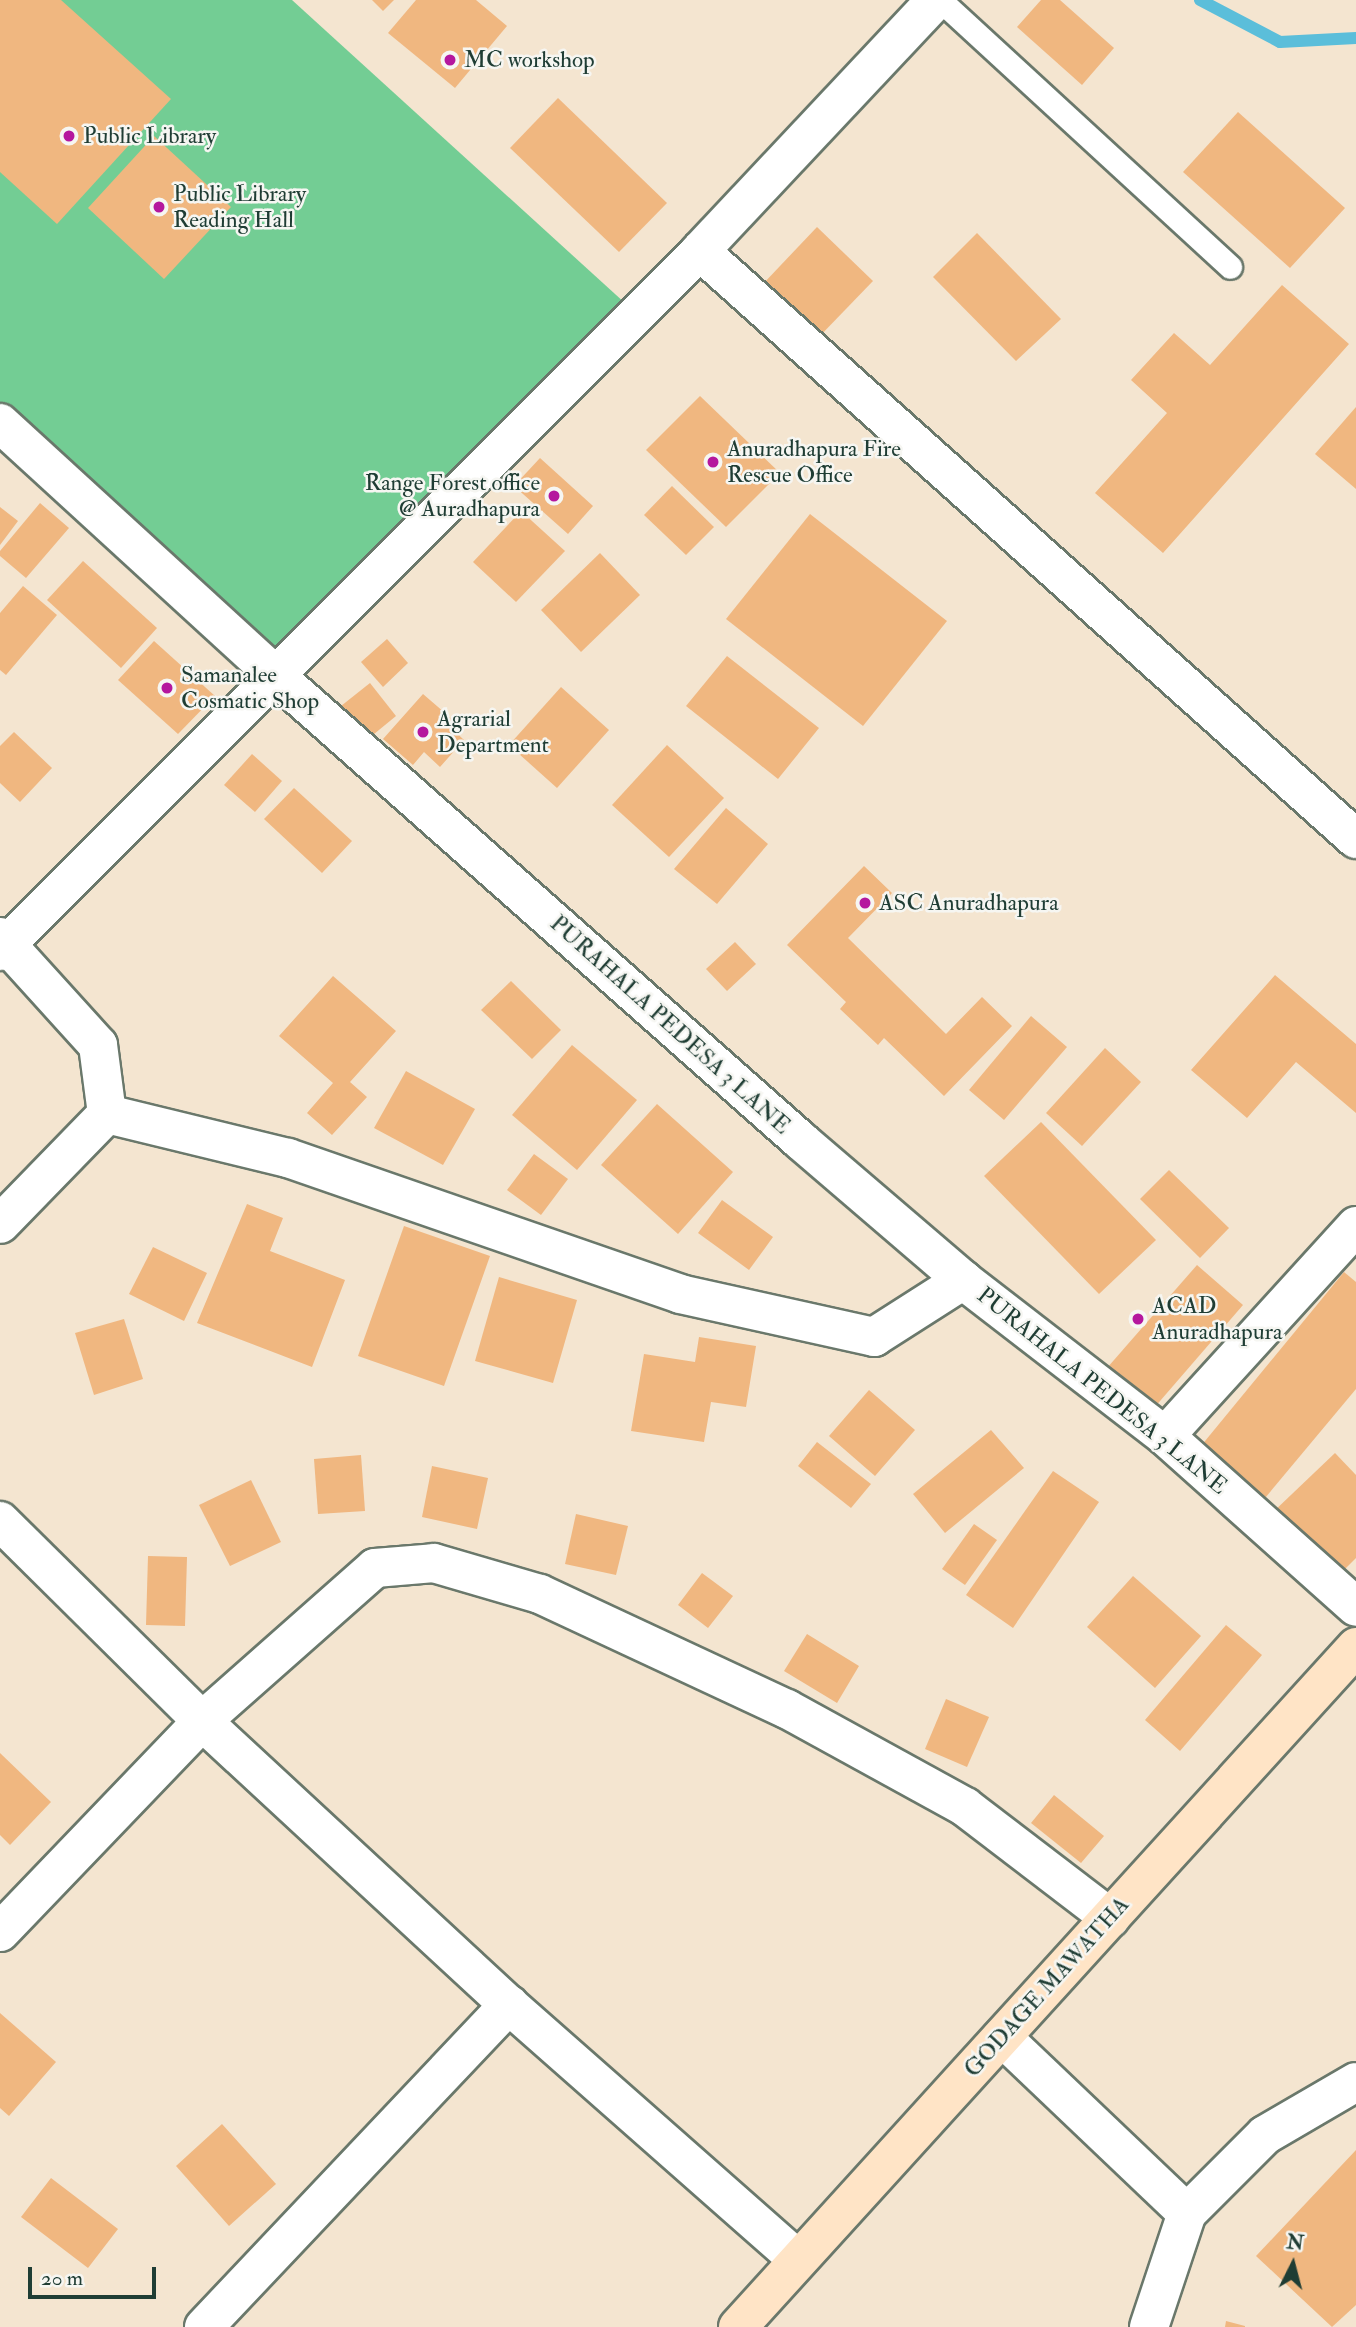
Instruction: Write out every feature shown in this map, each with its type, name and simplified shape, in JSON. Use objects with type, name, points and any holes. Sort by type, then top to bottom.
[{"type":"street","points":[[107,1114],[99,1045],[3,944],[277,677],[700,251],[938,0]]},
{"type":"street","points":[[700,251],[1356,839]]},
{"type":"street","name":"PURAHALA PEDESA 3 LANE","points":[[0,423],[277,677],[963,1280],[1165,1436],[1356,1607]]},
{"type":"street","points":[[107,1114],[288,1158],[680,1294],[874,1336],[963,1280]]},
{"type":"street","points":[[0,1224],[107,1114]]},
{"type":"street","points":[[1165,1436],[1356,1226]]},
{"type":"street","points":[[0,1521],[202,1721],[509,2006],[799,2260]]},
{"type":"street","points":[[0,1932],[202,1721],[375,1569],[434,1563],[540,1594],[787,1709],[965,1807],[1110,1918]]},
{"type":"street","name":"GODAGE MAWATHA","points":[[738,2327],[1356,1647]]},
{"type":"street","points":[[204,2327],[509,2006]]},
{"type":"street","points":[[1002,2037],[1187,2213]]},
{"type":"street","points":[[1149,2327],[1187,2213],[1265,2135],[1356,2082]]},
{"type":"lane","points":[[938,0],[1230,267]]},
{"type":"green space","points":[[0,0],[292,0],[637,314],[277,677],[0,423]]},
{"type":"building","name":"Public Library","points":[[0,0],[61,0],[171,99],[57,224],[0,172]]},
{"type":"building","points":[[372,0],[394,0],[383,11]]},
{"type":"building","name":"MC workshop","points":[[416,0],[476,0],[507,26],[455,88],[388,33]]},
{"type":"building","points":[[1041,0],[1060,0],[1114,48],[1082,85],[1017,27]]},
{"type":"building","points":[[558,98],[667,203],[619,252],[510,148]]},
{"type":"building","points":[[1238,112],[1345,208],[1290,268],[1183,172]]},
{"type":"building","name":"Public Library Reading Hall","points":[[154,136],[231,207],[164,279],[88,208]]},
{"type":"building","points":[[817,227],[873,281],[817,339],[761,286]]},
{"type":"building","points":[[977,233],[1061,319],[1016,361],[933,277]]},
{"type":"building","points":[[1282,285],[1349,344],[1163,553],[1095,493],[1167,413],[1131,380],[1174,333],[1210,365]]},
{"type":"building","name":"Anuradhapura Fire Rescue Office","points":[[700,396],[780,473],[726,527],[646,450]]},
{"type":"building","points":[[1356,407],[1356,489],[1315,454]]},
{"type":"building","name":"Range Forest office @ Auradhapura","points":[[540,458],[593,506],[568,534],[514,486]]},
{"type":"building","name":"Anuradhapura Fire Rescue Office","points":[[672,486],[714,527],[686,555],[644,515]]},
{"type":"building","points":[[40,503],[69,528],[26,578],[0,556],[0,551]]},
{"type":"building","points":[[0,507],[18,521],[0,545]]},
{"type":"building","points":[[521,511],[565,551],[516,602],[473,562]]},
{"type":"building","points":[[810,514],[947,621],[863,726],[726,619]]},
{"type":"building","points":[[600,553],[640,595],[581,652],[541,610]]},
{"type":"building","points":[[83,561],[157,628],[121,668],[47,600]]},
{"type":"building","points":[[23,586],[57,615],[6,675],[0,670],[0,613]]},
{"type":"building","name":"Agrarial Department","points":[[387,639],[408,663],[383,687],[361,662]]},
{"type":"building","name":"Samanalee Cosmatic Shop","points":[[154,641],[215,696],[178,734],[118,680]]},
{"type":"building","points":[[727,656],[819,728],[778,779],[686,706]]},
{"type":"building","name":"Agrarial Department","points":[[370,683],[396,716],[368,739],[341,706]]},
{"type":"building","points":[[561,687],[609,730],[557,788],[509,745]]},
{"type":"building","name":"Agrarial Department","points":[[423,694],[452,719],[448,725],[464,740],[440,767],[424,752],[413,765],[383,739]]},
{"type":"building","points":[[14,732],[52,768],[20,802],[0,783],[0,746]]},
{"type":"building","points":[[667,745],[724,798],[669,857],[612,805]]},
{"type":"building","points":[[252,754],[282,781],[255,812],[224,785]]},
{"type":"building","points":[[294,788],[352,841],[322,873],[264,819]]},
{"type":"building","points":[[726,808],[768,844],[717,904],[674,869]]},
{"type":"building","points":[[864,866],[892,893],[848,938],[946,1034],[982,997],[1012,1026],[944,1096],[884,1038],[878,1045],[840,1009],[846,1002],[787,945]]},
{"type":"building","points":[[735,942],[756,964],[727,991],[706,969]]},
{"type":"building","points":[[1275,975],[1356,1044],[1356,1113],[1296,1062],[1247,1118],[1191,1070]]},
{"type":"building","points":[[333,976],[396,1031],[350,1082],[367,1097],[332,1135],[307,1113],[333,1083],[279,1036]]},
{"type":"building","points":[[511,981],[561,1030],[532,1059],[481,1010]]},
{"type":"building","points":[[1031,1016],[1067,1047],[1004,1120],[969,1090]]},
{"type":"building","points":[[572,1045],[637,1100],[577,1170],[512,1115]]},
{"type":"building","points":[[1105,1048],[1141,1082],[1082,1146],[1046,1113]]},
{"type":"building","points":[[406,1071],[475,1109],[443,1165],[374,1128]]},
{"type":"building","points":[[657,1104],[733,1172],[678,1234],[601,1165]]},
{"type":"building","points":[[1041,1122],[1156,1240],[1099,1294],[984,1176]]},
{"type":"building","points":[[534,1154],[568,1179],[541,1215],[507,1190]]},
{"type":"building","points":[[1169,1170],[1229,1228],[1200,1258],[1140,1199]]},
{"type":"building","points":[[722,1200],[773,1237],[749,1270],[698,1233]]},
{"type":"building","points":[[247,1204],[283,1218],[270,1251],[345,1280],[312,1367],[197,1323]]},
{"type":"building","points":[[404,1226],[490,1256],[444,1386],[358,1356]]},
{"type":"building","points":[[153,1247],[207,1273],[184,1321],[129,1294]]},
{"type":"building","points":[[1197,1265],[1243,1305],[1154,1408],[1107,1368]]},
{"type":"building","points":[[1344,1272],[1356,1282],[1356,1389],[1260,1504],[1196,1452]]},
{"type":"building","points":[[499,1277],[577,1300],[553,1383],[475,1361]]},
{"type":"building","points":[[124,1319],[143,1379],[94,1395],[75,1333]]},
{"type":"building","points":[[699,1337],[756,1346],[746,1407],[711,1402],[704,1442],[631,1431],[644,1354],[695,1362]]},
{"type":"building","points":[[869,1390],[915,1430],[875,1476],[829,1436]]},
{"type":"building","points":[[991,1430],[1024,1468],[945,1533],[913,1494]]},
{"type":"building","points":[[817,1442],[871,1484],[851,1508],[798,1466]]},
{"type":"building","points":[[1335,1453],[1356,1475],[1356,1558],[1335,1579],[1271,1514]]},
{"type":"building","points":[[361,1455],[365,1511],[318,1514],[314,1459]]},
{"type":"building","points":[[432,1466],[488,1478],[477,1529],[422,1517]]},
{"type":"building","points":[[1053,1471],[1099,1502],[1013,1628],[966,1595]]},
{"type":"building","points":[[251,1480],[281,1542],[230,1566],[199,1505]]},
{"type":"building","points":[[576,1514],[628,1526],[616,1575],[565,1564]]},
{"type":"building","points":[[974,1524],[997,1540],[965,1585],[942,1569]]},
{"type":"building","points":[[148,1556],[187,1557],[185,1626],[146,1625]]},
{"type":"building","points":[[702,1573],[733,1596],[708,1628],[678,1605]]},
{"type":"building","points":[[1133,1576],[1201,1636],[1155,1688],[1087,1627]]},
{"type":"building","points":[[1226,1625],[1262,1655],[1180,1751],[1145,1720]]},
{"type":"building","points":[[807,1634],[859,1666],[837,1703],[784,1671]]},
{"type":"building","points":[[946,1699],[989,1717],[967,1767],[925,1749]]},
{"type":"building","points":[[0,1753],[51,1802],[10,1845],[0,1835]]},
{"type":"building","points":[[1054,1795],[1104,1836],[1081,1863],[1031,1823]]},
{"type":"building","points":[[0,2013],[56,2062],[9,2116],[0,2108]]},
{"type":"building","points":[[222,2124],[276,2184],[229,2226],[176,2166]]},
{"type":"building","points":[[1356,2150],[1356,2305],[1332,2327],[1256,2256]]},
{"type":"building","points":[[51,2178],[118,2229],[88,2268],[21,2217]]},
{"type":"building","points":[[1226,2321],[1245,2326],[1245,2327],[1225,2327]]},
{"type":"waterway","points":[[1200,0],[1280,42],[1356,38]]},
{"type":"place","name":"MC workshop","points":[[450,60]]},
{"type":"place","name":"Public Library","points":[[69,136]]},
{"type":"place","name":"Public Library Reading Hall","points":[[159,207]]},
{"type":"place","name":"Anuradhapura Fire Rescue Office","points":[[713,462]]},
{"type":"place","name":"Range Forest office @ Auradhapura","points":[[554,496]]},
{"type":"place","name":"Samanalee Cosmatic Shop","points":[[167,688]]},
{"type":"place","name":"Agrarial Department","points":[[423,732]]},
{"type":"place","name":"ASC Anuradhapura","points":[[865,903]]},
{"type":"place","name":"ACAD Anuradhapura","points":[[1138,1319]]}]
